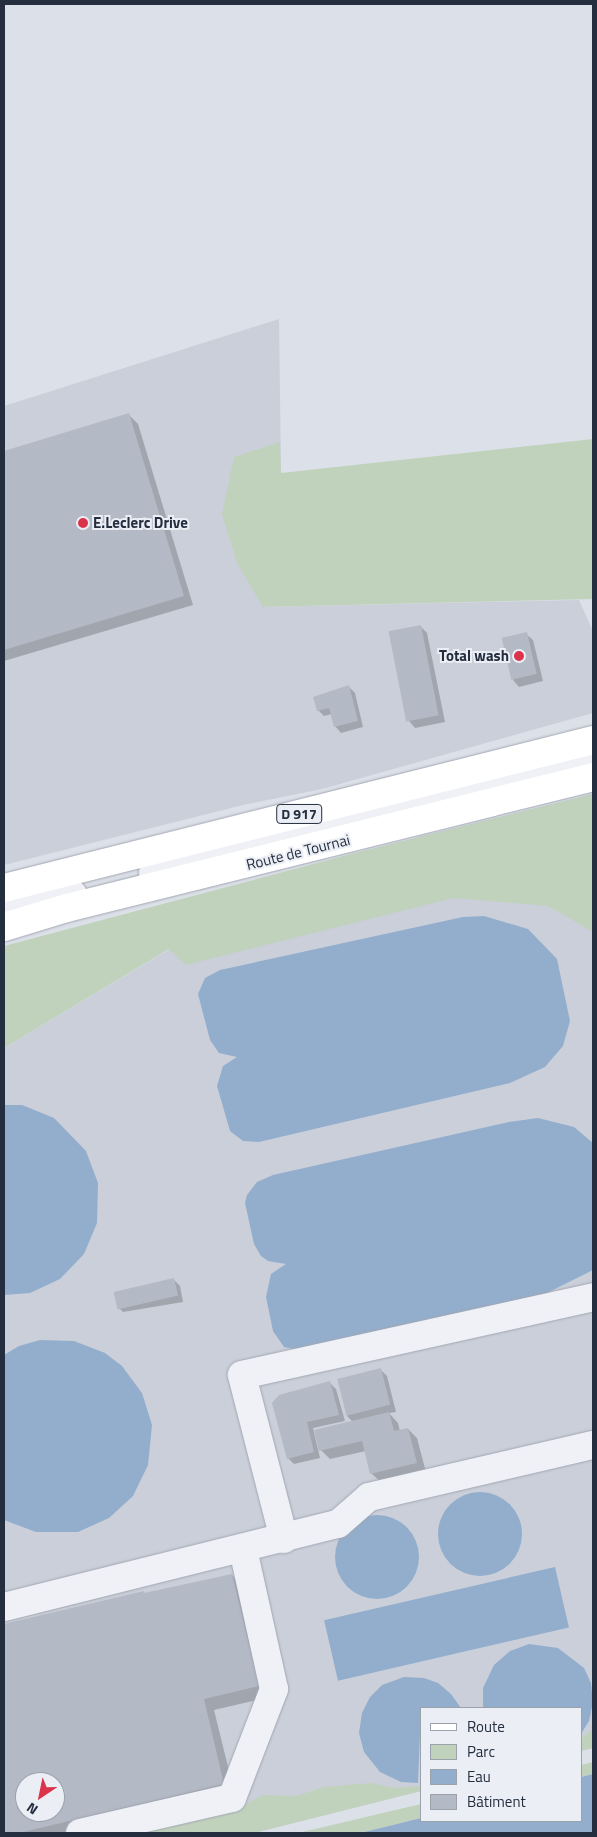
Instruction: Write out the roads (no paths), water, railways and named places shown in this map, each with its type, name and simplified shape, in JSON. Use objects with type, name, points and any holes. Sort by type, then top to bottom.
[{"type":"main road","name":"D 917","points":[[4,888],[593,740]]},
{"type":"main road","name":"Route de Tournai","points":[[4,927],[67,908],[593,778]]},
{"type":"lane","points":[[4,912],[593,762]]},
{"type":"lane","points":[[284,1539],[242,1374],[593,1296]]},
{"type":"lane","points":[[4,1607],[284,1539],[338,1524],[369,1497],[593,1445]]},
{"type":"lane","points":[[80,1833],[232,1798],[274,1688],[243,1549]]},
{"type":"water","points":[[484,916],[528,929],[557,959],[570,1021],[563,1046],[545,1067],[510,1083],[259,1142],[243,1141],[230,1131],[217,1086],[223,1066],[237,1057],[219,1053],[210,1040],[198,994],[205,978],[220,970],[463,917]]},
{"type":"water","points":[[4,1105],[22,1105],[54,1118],[86,1151],[98,1183],[97,1223],[84,1254],[60,1279],[30,1293],[4,1295]]},
{"type":"water","points":[[538,1118],[574,1127],[593,1143],[593,1270],[547,1293],[299,1350],[284,1347],[273,1331],[266,1297],[271,1274],[286,1264],[268,1261],[261,1256],[254,1244],[245,1203],[247,1195],[257,1182],[273,1175],[509,1122]]},
{"type":"water","points":[[40,1340],[74,1341],[105,1353],[122,1366],[142,1393],[152,1425],[148,1465],[133,1496],[109,1518],[78,1532],[36,1532],[4,1520],[4,1355],[19,1346]]},
{"type":"water","points":[[480,1492],[496,1495],[510,1504],[519,1518],[522,1534],[519,1550],[510,1564],[496,1573],[480,1576],[464,1573],[450,1564],[441,1550],[438,1534],[441,1518],[450,1504],[464,1495]]},
{"type":"water","points":[[377,1515],[393,1518],[407,1527],[416,1541],[419,1557],[416,1573],[407,1587],[393,1596],[377,1599],[361,1596],[347,1587],[338,1573],[335,1557],[338,1541],[347,1527],[361,1518]]},
{"type":"water","points":[[555,1567],[569,1627],[338,1681],[324,1620]]},
{"type":"water","points":[[529,1644],[558,1648],[584,1668],[591,1683],[593,1702],[589,1721],[582,1732],[582,1707],[483,1707],[483,1688],[494,1665],[510,1651]]},
{"type":"water","points":[[404,1677],[424,1678],[438,1683],[451,1694],[460,1707],[420,1707],[418,1783],[401,1782],[380,1772],[364,1752],[359,1733],[362,1713],[370,1697],[382,1685]]},
{"type":"water","points":[[593,1774],[593,1833],[360,1833],[420,1818],[420,1822],[582,1822],[582,1777]]},
{"type":"place","name":"E.Leclerc Drive","points":[[83,523]]},
{"type":"place","name":"Total wash","points":[[519,656]]}]
